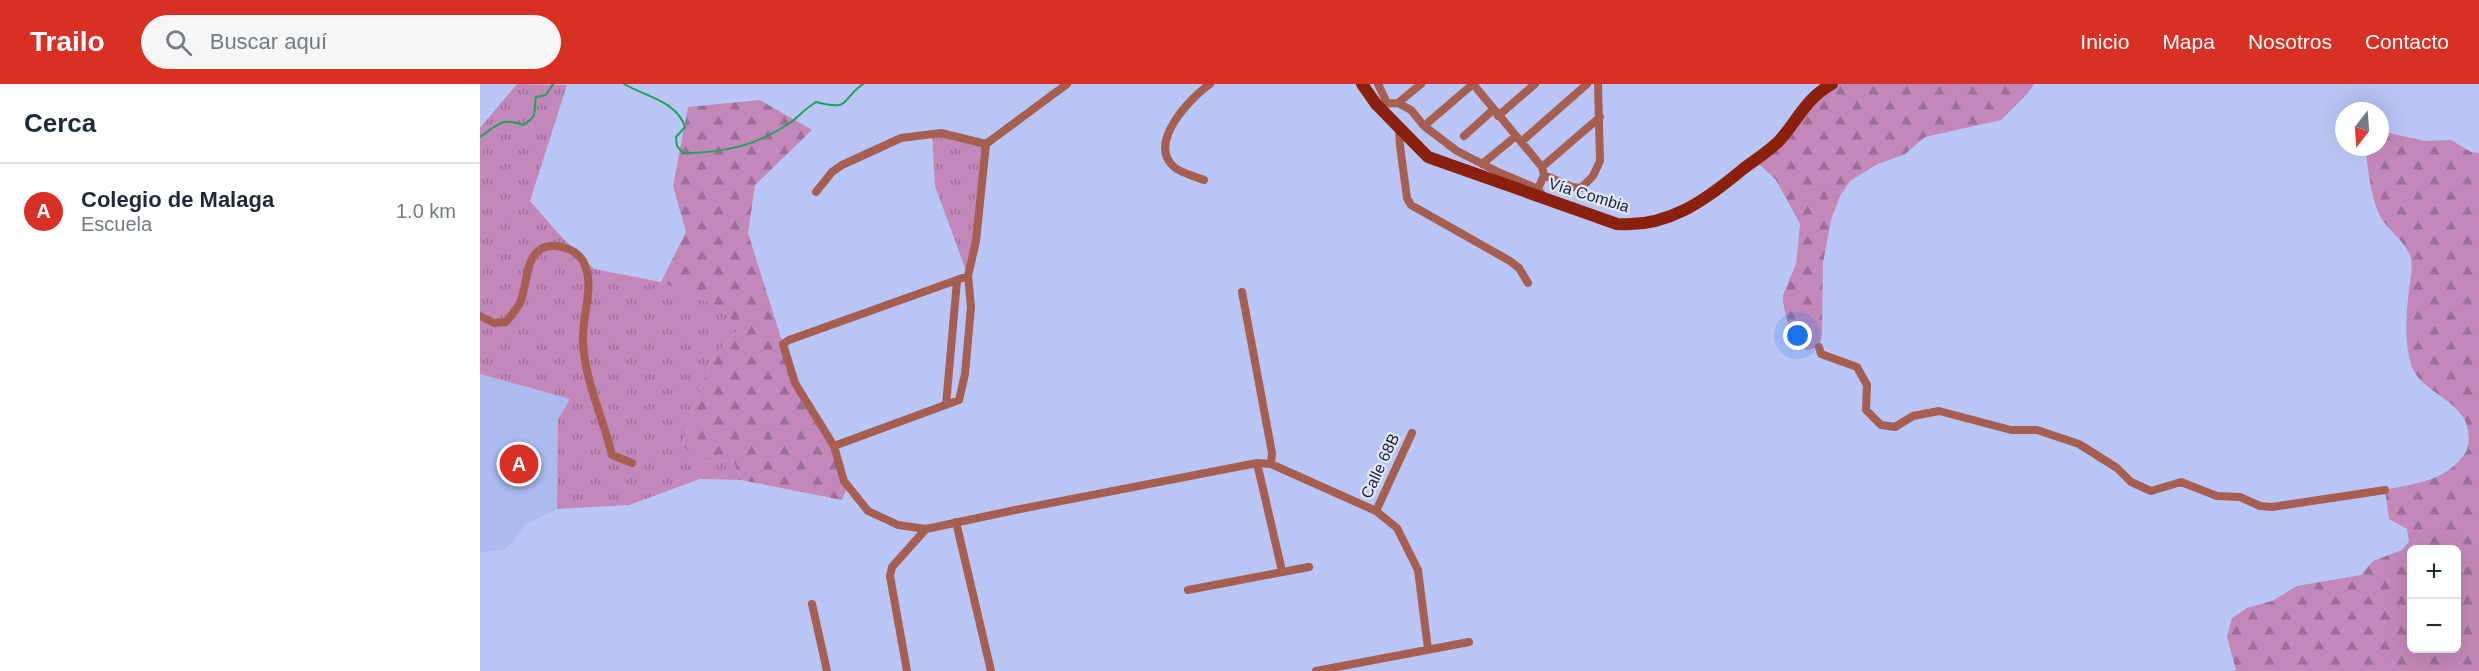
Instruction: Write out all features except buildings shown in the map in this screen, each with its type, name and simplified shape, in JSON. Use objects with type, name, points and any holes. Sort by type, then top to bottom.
[{"type":"main road","name":"Vía Combia","points":[[1362,84],[1428,157],[1542,194],[1617,224],[1633,225],[1676,215],[1706,200],[1779,141],[1804,106],[1832,84]]},
{"type":"street","points":[[834,446],[959,400],[962,395],[971,307],[968,276],[976,241],[986,144],[1067,84]]},
{"type":"street","points":[[1204,180],[1173,166],[1166,155],[1165,146],[1170,126],[1209,84]]},
{"type":"street","points":[[1378,84],[1382,104],[1398,103],[1411,110],[1424,126],[1457,151],[1542,194],[1543,171],[1600,117]]},
{"type":"street","points":[[1398,103],[1420,84]]},
{"type":"street","points":[[1464,136],[1535,84]]},
{"type":"street","points":[[1482,164],[1518,139],[1587,84]]},
{"type":"street","points":[[1424,126],[1477,86],[1495,113],[1543,171],[1572,188],[1581,188],[1593,176],[1600,161],[1598,84]]},
{"type":"street","points":[[1400,128],[1407,198],[1411,206],[1510,261],[1519,268],[1527,283]]},
{"type":"street","points":[[816,192],[827,177],[842,165],[902,138],[941,133],[986,144]]},
{"type":"street","points":[[480,316],[494,323],[506,322],[520,303],[532,258],[540,249],[552,245],[577,253],[584,261],[589,280],[583,339],[589,381],[612,455],[632,462]]},
{"type":"street","points":[[968,276],[784,344],[795,383],[834,446],[844,481],[868,511],[898,525],[927,529],[1257,463],[1271,464],[1376,511],[1397,528],[1418,570],[1428,649]]},
{"type":"street","points":[[946,405],[957,281]]},
{"type":"street","points":[[1242,292],[1272,453],[1271,464]]},
{"type":"street","points":[[1819,347],[1821,354],[1828,358],[1857,367],[1867,385],[1866,410],[1881,425],[1894,427],[1913,417],[1940,411],[2011,430],[2037,430],[2079,444],[2117,468],[2131,482],[2151,491],[2181,482],[2217,496],[2240,497],[2260,506],[2293,505],[2385,490]]},
{"type":"street","name":"Calle 68B","points":[[1376,511],[1412,433]]},
{"type":"street","points":[[1257,463],[1282,571]]},
{"type":"street","points":[[956,522],[991,671]]},
{"type":"street","points":[[907,671],[890,576],[892,567],[927,529]]},
{"type":"street","points":[[1188,590],[1309,567]]},
{"type":"street","points":[[812,604],[827,671]]},
{"type":"street","points":[[1316,671],[1469,642]]},
{"type":"shaded area","points":[[480,374],[570,399],[558,419],[557,509],[526,524],[506,549],[480,553]]},
{"type":"green space","points":[[517,84],[567,85],[530,201],[558,233],[594,269],[661,282],[717,306],[740,327],[712,359],[683,444],[698,462],[733,460],[741,480],[700,479],[629,505],[557,509],[558,419],[570,399],[480,374],[480,128]]},
{"type":"green space","points":[[1832,84],[2034,84],[2001,120],[1925,137],[1905,154],[1876,165],[1850,181],[1840,196],[1831,220],[1823,263],[1822,335],[1819,347],[1807,350],[1795,345],[1790,334],[1783,302],[1783,295],[1796,264],[1800,224],[1776,180],[1755,160]]},
{"type":"green space","points":[[760,100],[812,130],[755,185],[748,233],[793,376],[834,446],[848,486],[842,500],[741,480],[733,460],[698,462],[683,445],[712,359],[740,327],[717,306],[661,282],[686,232],[673,186],[688,107]]},
{"type":"green space","points":[[932,133],[986,144],[968,276],[935,186]]},
{"type":"green space","points":[[2389,133],[2425,141],[2451,140],[2471,152],[2479,153],[2479,671],[2232,671],[2236,670],[2227,637],[2232,618],[2247,608],[2272,601],[2297,586],[2361,575],[2373,561],[2402,550],[2409,542],[2407,529],[2389,519],[2385,490],[2431,479],[2442,474],[2460,460],[2467,450],[2469,434],[2458,410],[2427,386],[2412,367],[2406,329],[2412,270],[2411,258],[2380,215],[2373,197],[2367,156],[2389,156]]},
{"type":"waterway","points":[[480,137],[504,122],[523,125],[528,122],[534,113],[536,97],[546,95],[553,84]]},
{"type":"waterway","points":[[624,84],[659,100],[681,118],[685,127],[676,137],[677,146],[683,153],[726,150],[752,143],[790,123],[816,102],[827,105],[844,103],[863,84]]},
{"type":"place","name":"Colegio de Malaga","points":[[519,464]]}]
